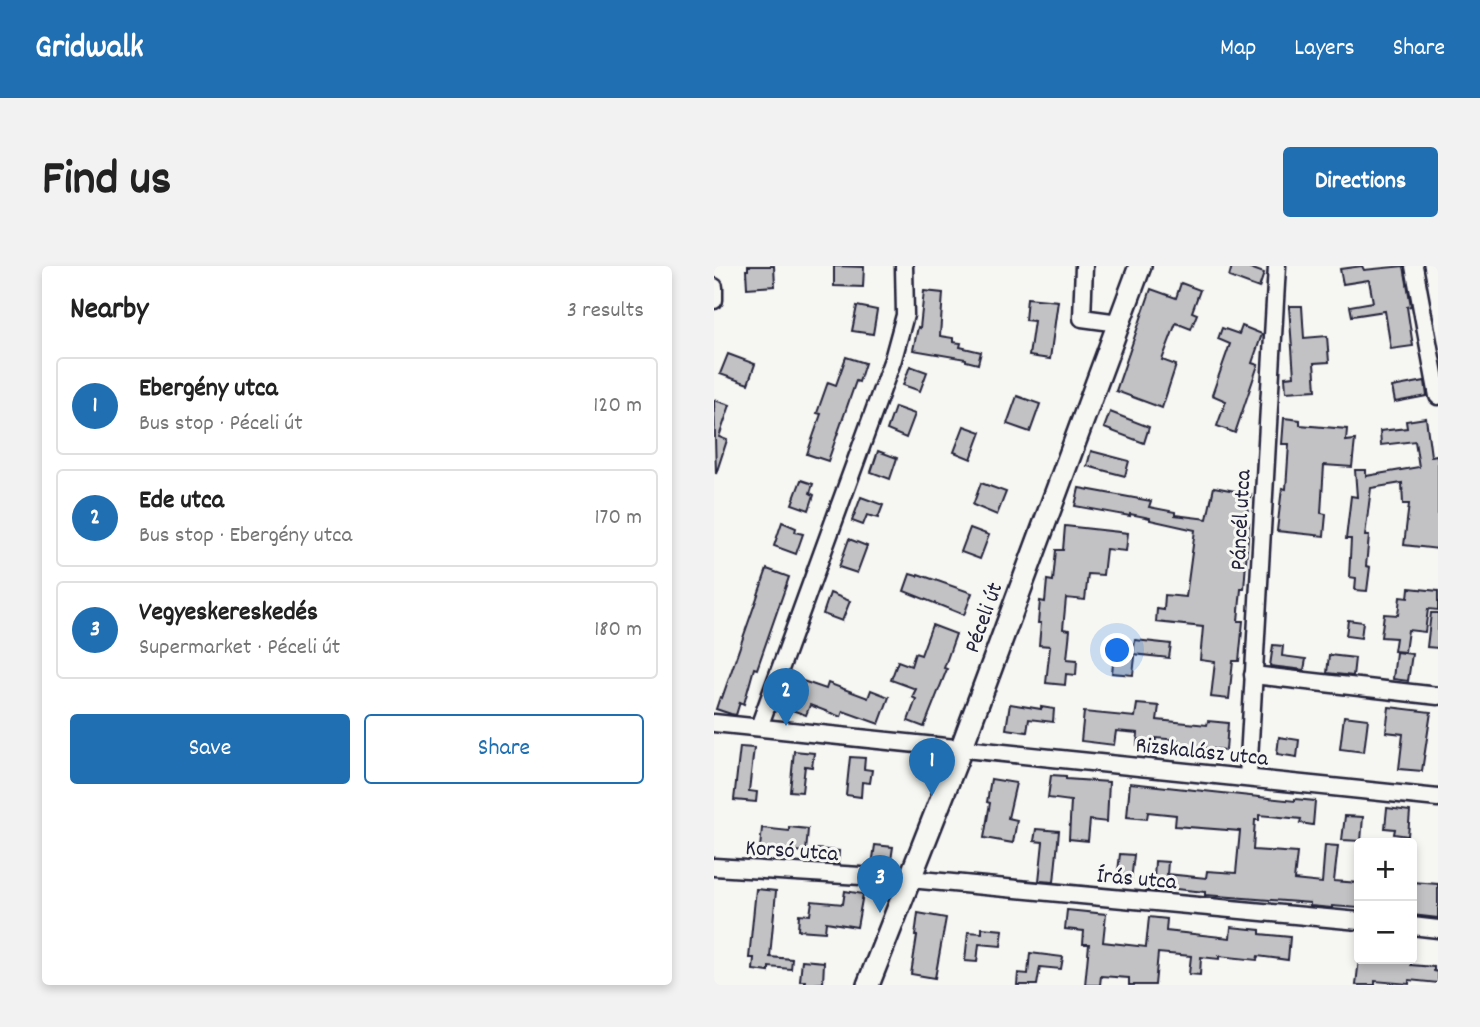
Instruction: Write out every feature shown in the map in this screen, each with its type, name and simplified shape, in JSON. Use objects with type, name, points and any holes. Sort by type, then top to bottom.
[{"type":"main road","name":"Péceli út","points":[[868,985],[961,749],[1140,266]]},
{"type":"street","points":[[759,727],[893,359],[905,316],[904,266]]},
{"type":"street","points":[[1084,266],[1082,318],[1119,323]]},
{"type":"street","name":"Páncél utca","points":[[1248,777],[1277,266]]},
{"type":"street","points":[[1414,266],[1438,396]]},
{"type":"street","points":[[714,287],[714,300]]},
{"type":"street","points":[[1253,675],[1438,696]]},
{"type":"street","name":"Rizskalász utca","points":[[714,723],[1438,798]]},
{"type":"street","name":"Korsó utca","points":[[714,866],[909,879]]},
{"type":"street","name":"Írás utca","points":[[909,879],[1354,921]]},
{"type":"street","points":[[1417,927],[1438,929]]},
{"type":"building","points":[[748,266],[774,266],[775,286],[747,288]]},
{"type":"building","points":[[834,266],[864,267],[863,287],[834,286]]},
{"type":"building","points":[[1232,266],[1245,266],[1264,273],[1259,288],[1229,277]]},
{"type":"building","points":[[1362,266],[1364,270],[1404,266],[1411,306],[1407,307],[1413,346],[1391,349],[1385,311],[1352,316],[1350,306],[1373,302],[1369,280],[1343,284],[1340,269]]},
{"type":"building","points":[[1181,283],[1200,290],[1192,312],[1197,314],[1191,329],[1176,323],[1162,360],[1176,365],[1162,408],[1116,391],[1151,289],[1176,298]]},
{"type":"building","points":[[924,291],[943,293],[940,336],[953,338],[953,342],[961,343],[960,347],[981,352],[978,364],[966,359],[913,350],[918,327],[920,328]]},
{"type":"building","points":[[1027,298],[1058,301],[1050,359],[1029,356],[1034,321],[1025,320]]},
{"type":"building","points":[[857,306],[877,310],[873,334],[852,331]]},
{"type":"building","points":[[1289,306],[1302,306],[1304,338],[1327,336],[1329,362],[1314,363],[1316,390],[1286,392],[1285,377],[1294,376]]},
{"type":"building","points":[[1242,326],[1262,334],[1252,363],[1258,365],[1235,433],[1217,426],[1226,401],[1212,395],[1230,344],[1218,339],[1222,328],[1239,334]]},
{"type":"building","points":[[728,354],[755,364],[748,384],[720,374]]},
{"type":"building","points":[[846,357],[865,363],[828,461],[807,454],[821,414],[817,413],[828,382],[836,385]]},
{"type":"building","points":[[910,366],[927,372],[920,391],[903,385]]},
{"type":"building","points":[[1425,381],[1427,396],[1395,402],[1392,387]]},
{"type":"building","points":[[1017,396],[1040,404],[1030,432],[1007,424]]},
{"type":"building","points":[[714,400],[730,405],[719,437],[727,440],[716,474]]},
{"type":"building","points":[[895,407],[915,414],[906,438],[887,430]]},
{"type":"building","points":[[1110,412],[1149,427],[1144,443],[1104,428]]},
{"type":"building","points":[[1284,418],[1300,420],[1300,425],[1347,429],[1346,441],[1355,440],[1352,467],[1324,465],[1321,513],[1326,514],[1324,536],[1277,531],[1282,488],[1286,489],[1289,444],[1282,444]]},
{"type":"building","points":[[1426,418],[1431,456],[1437,455],[1438,462],[1438,549],[1404,545],[1409,504],[1403,504],[1402,483],[1371,488],[1365,536],[1369,536],[1366,566],[1370,567],[1367,591],[1355,590],[1356,578],[1349,577],[1351,539],[1346,539],[1351,496],[1357,497],[1355,470],[1366,470],[1366,476],[1419,467],[1415,441],[1381,445],[1380,431],[1407,428],[1406,421]]},
{"type":"building","points":[[964,426],[981,432],[971,459],[954,452]]},
{"type":"building","points":[[878,451],[897,458],[890,479],[871,472]]},
{"type":"building","points":[[1091,451],[1129,461],[1125,476],[1087,466]]},
{"type":"building","points":[[801,480],[813,484],[810,493],[814,495],[809,510],[792,504]]},
{"type":"building","points":[[981,483],[1006,492],[997,515],[973,505]]},
{"type":"building","points":[[1214,487],[1251,494],[1245,523],[1249,523],[1244,589],[1241,589],[1238,621],[1243,621],[1239,661],[1233,661],[1229,699],[1211,697],[1215,662],[1200,660],[1203,627],[1156,622],[1157,609],[1164,610],[1165,595],[1186,597],[1195,530],[1130,514],[1075,506],[1079,488],[1151,501],[1149,507],[1175,512],[1175,515],[1207,519]]},
{"type":"building","points":[[861,497],[883,505],[878,518],[867,515],[863,525],[852,521]]},
{"type":"building","points":[[782,522],[796,528],[795,532],[803,534],[796,554],[774,546]]},
{"type":"building","points":[[1065,526],[1128,533],[1126,551],[1106,549],[1103,575],[1088,574],[1085,600],[1066,598],[1063,629],[1070,630],[1067,659],[1077,660],[1076,675],[1066,674],[1065,685],[1046,683],[1050,646],[1039,645],[1041,623],[1038,623],[1040,601],[1045,602],[1047,580],[1053,581],[1056,550],[1063,550]]},
{"type":"building","points":[[970,528],[989,535],[980,559],[961,552]]},
{"type":"building","points":[[849,539],[867,546],[857,573],[839,567]]},
{"type":"building","points":[[767,569],[789,577],[757,669],[754,668],[744,704],[740,702],[736,715],[731,714],[716,709]]},
{"type":"building","points":[[910,574],[918,574],[972,593],[964,615],[904,591]]},
{"type":"building","points":[[1409,588],[1438,591],[1438,610],[1428,609],[1425,632],[1408,630],[1405,652],[1394,651],[1396,638],[1381,637],[1384,614],[1398,615],[1400,597],[1408,598]]},
{"type":"building","points":[[830,593],[850,601],[842,621],[823,614]]},
{"type":"building","points":[[1431,613],[1438,613],[1438,648],[1427,647]]},
{"type":"building","points":[[1348,620],[1363,622],[1361,638],[1346,636]]},
{"type":"building","points":[[932,625],[956,634],[944,668],[947,669],[924,727],[908,721],[916,699],[912,697],[916,689],[891,680],[898,661],[911,666],[915,653],[921,655]]},
{"type":"building","points":[[1135,640],[1171,644],[1169,658],[1133,654]]},
{"type":"building","points":[[1273,645],[1283,646],[1282,656],[1306,659],[1304,670],[1270,666]]},
{"type":"building","points":[[1396,652],[1412,654],[1408,681],[1393,679]]},
{"type":"building","points":[[1114,655],[1135,657],[1133,675],[1112,673]]},
{"type":"building","points":[[1329,655],[1355,658],[1353,676],[1327,673]]},
{"type":"building","points":[[797,679],[826,689],[828,683],[868,698],[871,690],[889,697],[879,724],[843,711],[841,717],[810,705],[806,715],[786,708]]},
{"type":"building","points":[[1010,704],[1054,709],[1053,722],[1029,719],[1027,732],[1006,729]]},
{"type":"building","points":[[1137,704],[1159,706],[1157,720],[1207,725],[1208,721],[1228,723],[1226,750],[1177,748],[1178,740],[1156,738],[1155,747],[1137,745],[1138,733],[1116,731],[1114,745],[1081,741],[1084,712],[1135,717]]},
{"type":"building","points":[[1389,707],[1431,712],[1422,771],[1399,769],[1403,734],[1386,732]]},
{"type":"building","points":[[1344,716],[1368,719],[1364,752],[1340,749]]},
{"type":"building","points":[[1279,737],[1299,740],[1297,757],[1277,754]]},
{"type":"building","points":[[740,747],[754,748],[749,791],[757,792],[756,802],[734,800]]},
{"type":"building","points":[[794,751],[814,753],[812,767],[805,766],[802,792],[790,791]]},
{"type":"building","points":[[850,757],[865,758],[864,769],[872,770],[870,783],[862,782],[861,797],[846,795]]},
{"type":"building","points":[[1051,775],[1066,776],[1066,779],[1109,782],[1107,822],[1090,820],[1088,841],[1069,839],[1071,801],[1048,798]]},
{"type":"building","points":[[991,779],[1016,783],[1008,818],[1017,820],[1013,843],[984,838]]},
{"type":"building","points":[[1130,783],[1315,801],[1313,825],[1300,823],[1301,819],[1259,815],[1259,820],[1255,820],[1253,850],[1297,853],[1294,880],[1322,883],[1325,845],[1338,846],[1334,881],[1354,883],[1354,908],[1310,906],[1310,903],[1205,895],[1205,892],[1166,888],[1165,892],[1146,890],[1147,879],[1154,880],[1155,861],[1168,862],[1167,874],[1206,878],[1207,871],[1236,873],[1240,831],[1175,826],[1176,815],[1148,812],[1147,819],[1127,817]]},
{"type":"building","points":[[1387,808],[1410,811],[1408,836],[1394,834],[1395,829],[1385,828]]},
{"type":"building","points":[[1345,816],[1363,817],[1361,838],[1342,840]]},
{"type":"building","points":[[789,827],[808,829],[806,852],[760,848],[762,828],[789,831]]},
{"type":"building","points":[[1036,829],[1059,831],[1054,882],[1039,881],[1043,842],[1034,841]]},
{"type":"building","points":[[875,845],[893,847],[890,867],[872,865]]},
{"type":"building","points":[[816,849],[839,851],[838,864],[814,863]]},
{"type":"building","points":[[1120,854],[1134,855],[1131,881],[1117,880]]},
{"type":"building","points":[[1417,882],[1438,884],[1438,918],[1417,916]]},
{"type":"building","points":[[756,889],[776,891],[770,957],[792,959],[791,969],[769,967],[769,972],[753,970],[754,958],[749,958]]},
{"type":"building","points":[[845,891],[863,894],[857,927],[826,922],[825,932],[798,930],[799,914],[810,915],[812,901],[843,904]]},
{"type":"building","points":[[1067,910],[1106,914],[1103,942],[1146,947],[1149,917],[1167,919],[1166,931],[1230,938],[1231,927],[1290,937],[1288,960],[1258,956],[1257,960],[1201,957],[1200,975],[1189,974],[1191,956],[1158,953],[1155,985],[1129,985],[1129,978],[1101,976],[1100,985],[1085,985],[1089,944],[1083,944],[1084,931],[1065,929]]},
{"type":"building","points":[[918,913],[946,918],[935,978],[911,974]]},
{"type":"building","points":[[982,928],[1003,930],[1001,946],[979,944],[977,962],[965,961],[968,932],[982,933]]},
{"type":"building","points":[[1030,953],[1063,957],[1061,969],[1040,967],[1037,985],[1017,985],[1018,973],[1028,974]]},
{"type":"building","points":[[802,960],[824,962],[823,983],[805,985],[805,981],[800,981]]},
{"type":"building","points":[[1358,964],[1411,964],[1434,967],[1434,971],[1438,972],[1438,983],[1409,980],[1409,984],[1375,981],[1375,985],[1356,985]]},
{"type":"place","name":"Ede utca","points":[[786,726]]},
{"type":"place","name":"Ebergény utca","points":[[932,796]]},
{"type":"place","name":"Vegyeskereskedés","points":[[880,913]]}]
